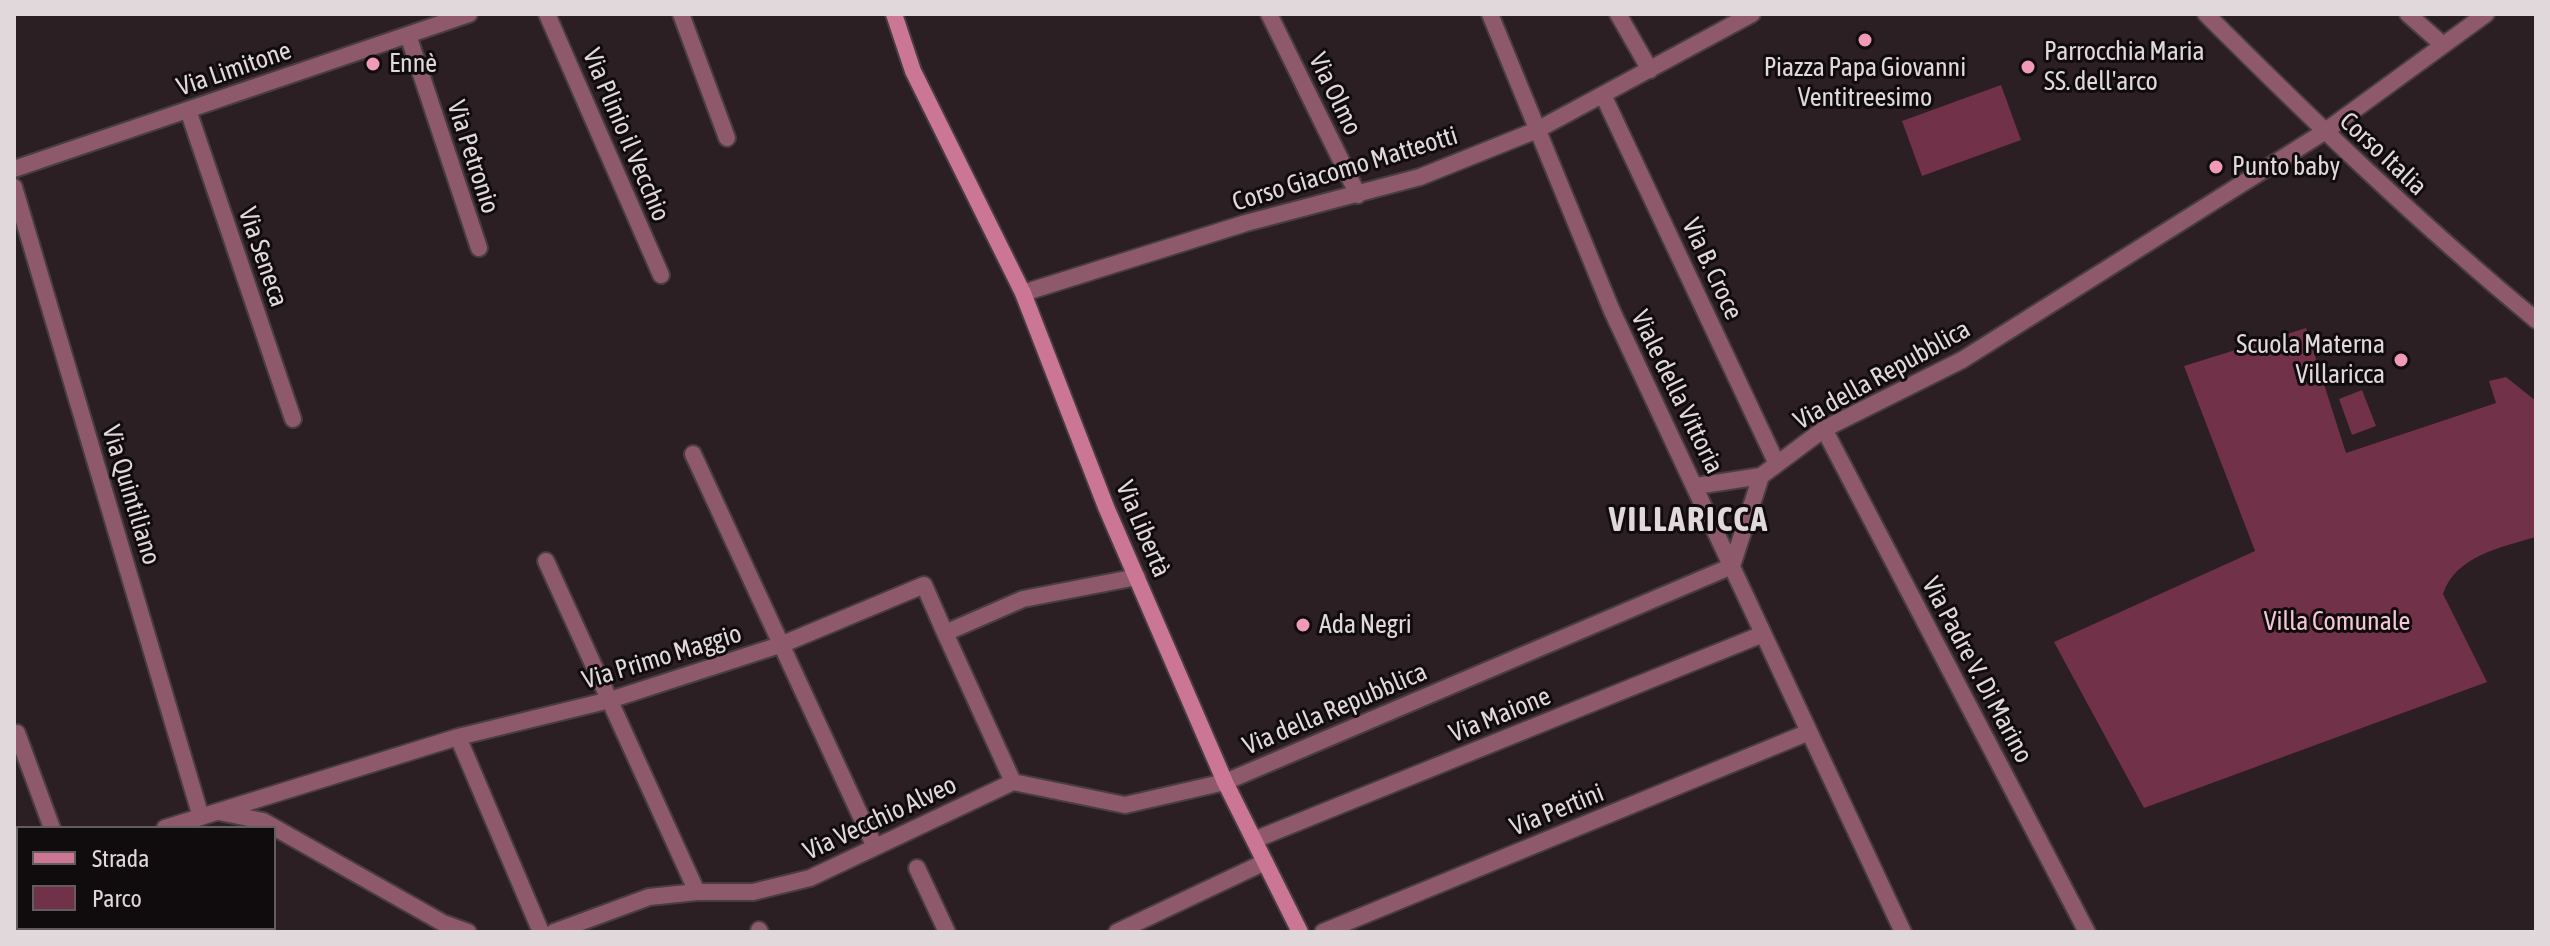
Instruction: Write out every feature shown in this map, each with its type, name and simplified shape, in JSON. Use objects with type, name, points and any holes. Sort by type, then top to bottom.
[{"type":"street","name":"Via Limitone","points":[[14,169],[408,35],[426,21],[469,14]]},
{"type":"street","name":"Via Plinio il Vecchio","points":[[547,14],[661,275]]},
{"type":"street","points":[[681,14],[727,138]]},
{"type":"street","name":"Via Libertà","points":[[894,14],[913,71],[1023,293],[1137,577],[1225,782],[1300,932]]},
{"type":"street","name":"Via Olmo","points":[[1269,14],[1358,195]]},
{"type":"street","name":"Viale della Vittoria","points":[[1490,14],[1612,311],[1903,932]]},
{"type":"street","points":[[1618,14],[1650,70]]},
{"type":"street","name":"Corso Giacomo Matteotti","points":[[1023,293],[1246,223],[1420,177],[1537,130],[1752,14]]},
{"type":"street","name":"Corso Italia","points":[[2206,14],[2324,132],[2467,263],[2536,320]]},
{"type":"street","points":[[2408,14],[2443,45]]},
{"type":"street","name":"Via della Repubblica","points":[[1761,476],[1824,429],[1962,360],[2324,132],[2486,14]]},
{"type":"street","name":"Via Petronio","points":[[408,35],[479,248]]},
{"type":"street","name":"Via B. Croce","points":[[1603,95],[1777,464]]},
{"type":"street","name":"Via Seneca","points":[[188,110],[293,419]]},
{"type":"street","name":"Via Quintiliano","points":[[14,187],[209,814]]},
{"type":"street","name":"Via Padre V. Di Marino","points":[[1824,429],[2086,932]]},
{"type":"street","points":[[693,454],[875,847]]},
{"type":"street","points":[[1696,486],[1761,476],[1732,566]]},
{"type":"street","points":[[546,561],[697,892]]},
{"type":"street","name":"Via della Repubblica","points":[[1225,782],[1732,566]]},
{"type":"street","points":[[1137,577],[1023,599],[945,633],[1013,782],[1125,805],[1225,782]]},
{"type":"street","name":"Via Primo Maggio","points":[[171,826],[458,737],[610,700],[783,644],[924,585],[945,633]]},
{"type":"street","name":"Via Maione","points":[[1254,840],[1763,634]]},
{"type":"street","name":"Via Pertini","points":[[1323,932],[1809,732]]},
{"type":"street","points":[[17,733],[51,826]]},
{"type":"street","points":[[458,737],[541,932]]},
{"type":"street","name":"Via Vecchio Alveo","points":[[554,932],[649,897],[697,892],[753,892],[810,878],[1013,782]]},
{"type":"street","points":[[209,814],[263,821],[272,826]]},
{"type":"street","points":[[276,828],[443,923],[468,932]]},
{"type":"street","points":[[1117,932],[1265,862]]},
{"type":"street","points":[[917,868],[947,932]]},
{"type":"green space","points":[[2001,85],[2021,140],[1922,176],[1902,121]]},
{"type":"green space","name":"Villa Comunale","points":[[2306,328],[2346,453],[2496,403],[2489,381],[2506,377],[2536,401],[2536,537],[2495,549],[2469,562],[2449,581],[2443,594],[2487,682],[2144,808],[2054,642],[2255,551],[2184,366]]},
{"type":"green space","points":[[2362,390],[2376,426],[2352,435],[2339,399]]},
{"type":"place","name":"Piazza Papa Giovanni Ventitreesimo","points":[[1865,40]]},
{"type":"place","name":"Ennè","points":[[373,64]]},
{"type":"place","name":"Parrocchia Maria SS. dell'arco","points":[[2028,67]]},
{"type":"place","name":"Punto baby","points":[[2216,167]]},
{"type":"place","name":"Scuola Materna Villaricca","points":[[2401,360]]},
{"type":"place","name":"Ada Negri","points":[[1303,625]]},
{"type":"district","name":"VILLARICCA","points":[[1689,520]]}]
